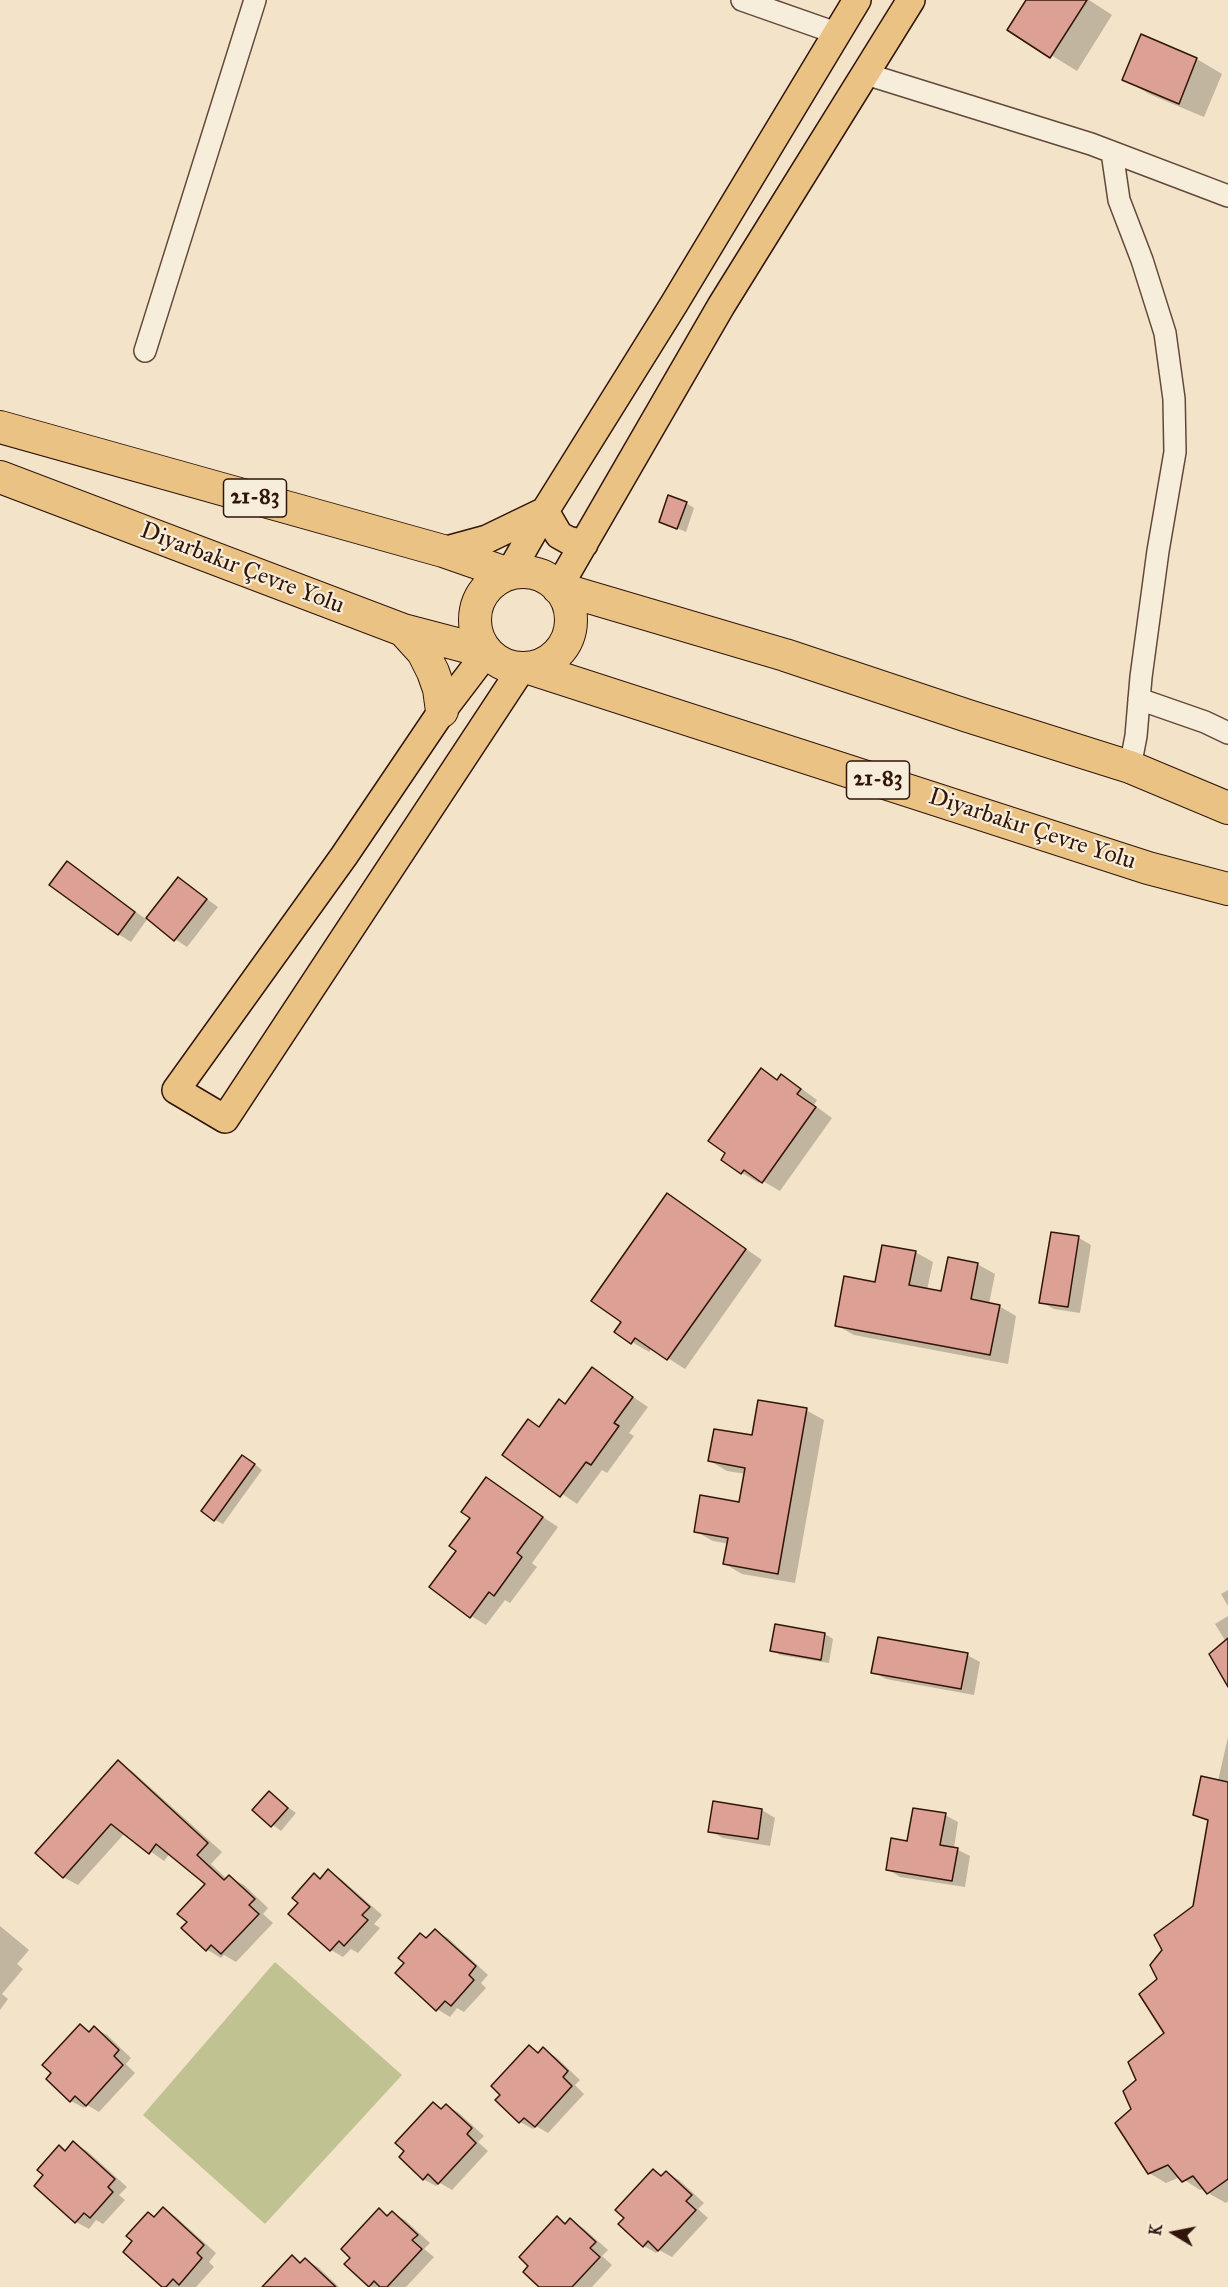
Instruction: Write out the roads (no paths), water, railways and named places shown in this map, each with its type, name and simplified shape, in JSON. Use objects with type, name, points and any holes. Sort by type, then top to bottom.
[{"type":"highway","name":"21-83","points":[[0,427],[443,551],[509,574]]},
{"type":"highway","name":"Diyarbakır Çevre Yolu","points":[[0,477],[403,630],[487,652]]},
{"type":"highway","points":[[522,572],[536,574],[558,588],[570,611],[571,624],[568,637],[553,658],[541,665],[525,668],[509,667],[497,661],[487,652],[479,640],[475,627],[475,614],[486,589],[509,574],[522,572]]},
{"type":"highway","points":[[558,588],[785,655],[1130,767],[1228,808]]},
{"type":"highway","points":[[403,630],[423,652],[433,672],[439,689],[442,711]]},
{"type":"highway","name":"Diyarbakır Çevre Yolu","points":[[525,668],[1148,868],[1228,889]]},
{"type":"main road","points":[[509,574],[856,0]]},
{"type":"main road","points":[[558,588],[721,306],[911,0]]},
{"type":"main road","points":[[545,511],[559,535],[584,544]]},
{"type":"main road","points":[[443,551],[487,539],[545,511]]},
{"type":"main road","points":[[487,652],[442,711],[344,856],[176,1090],[225,1119],[525,668]]},
{"type":"street","points":[[145,351],[255,0]]},
{"type":"street","points":[[742,0],[836,33]]},
{"type":"street","points":[[866,74],[1112,152],[1228,196]]},
{"type":"street","points":[[1112,152],[1119,200],[1142,260],[1165,333],[1174,399],[1175,452],[1158,551],[1136,736],[1130,767]]},
{"type":"street","points":[[1139,699],[1205,722],[1228,733]]}]
